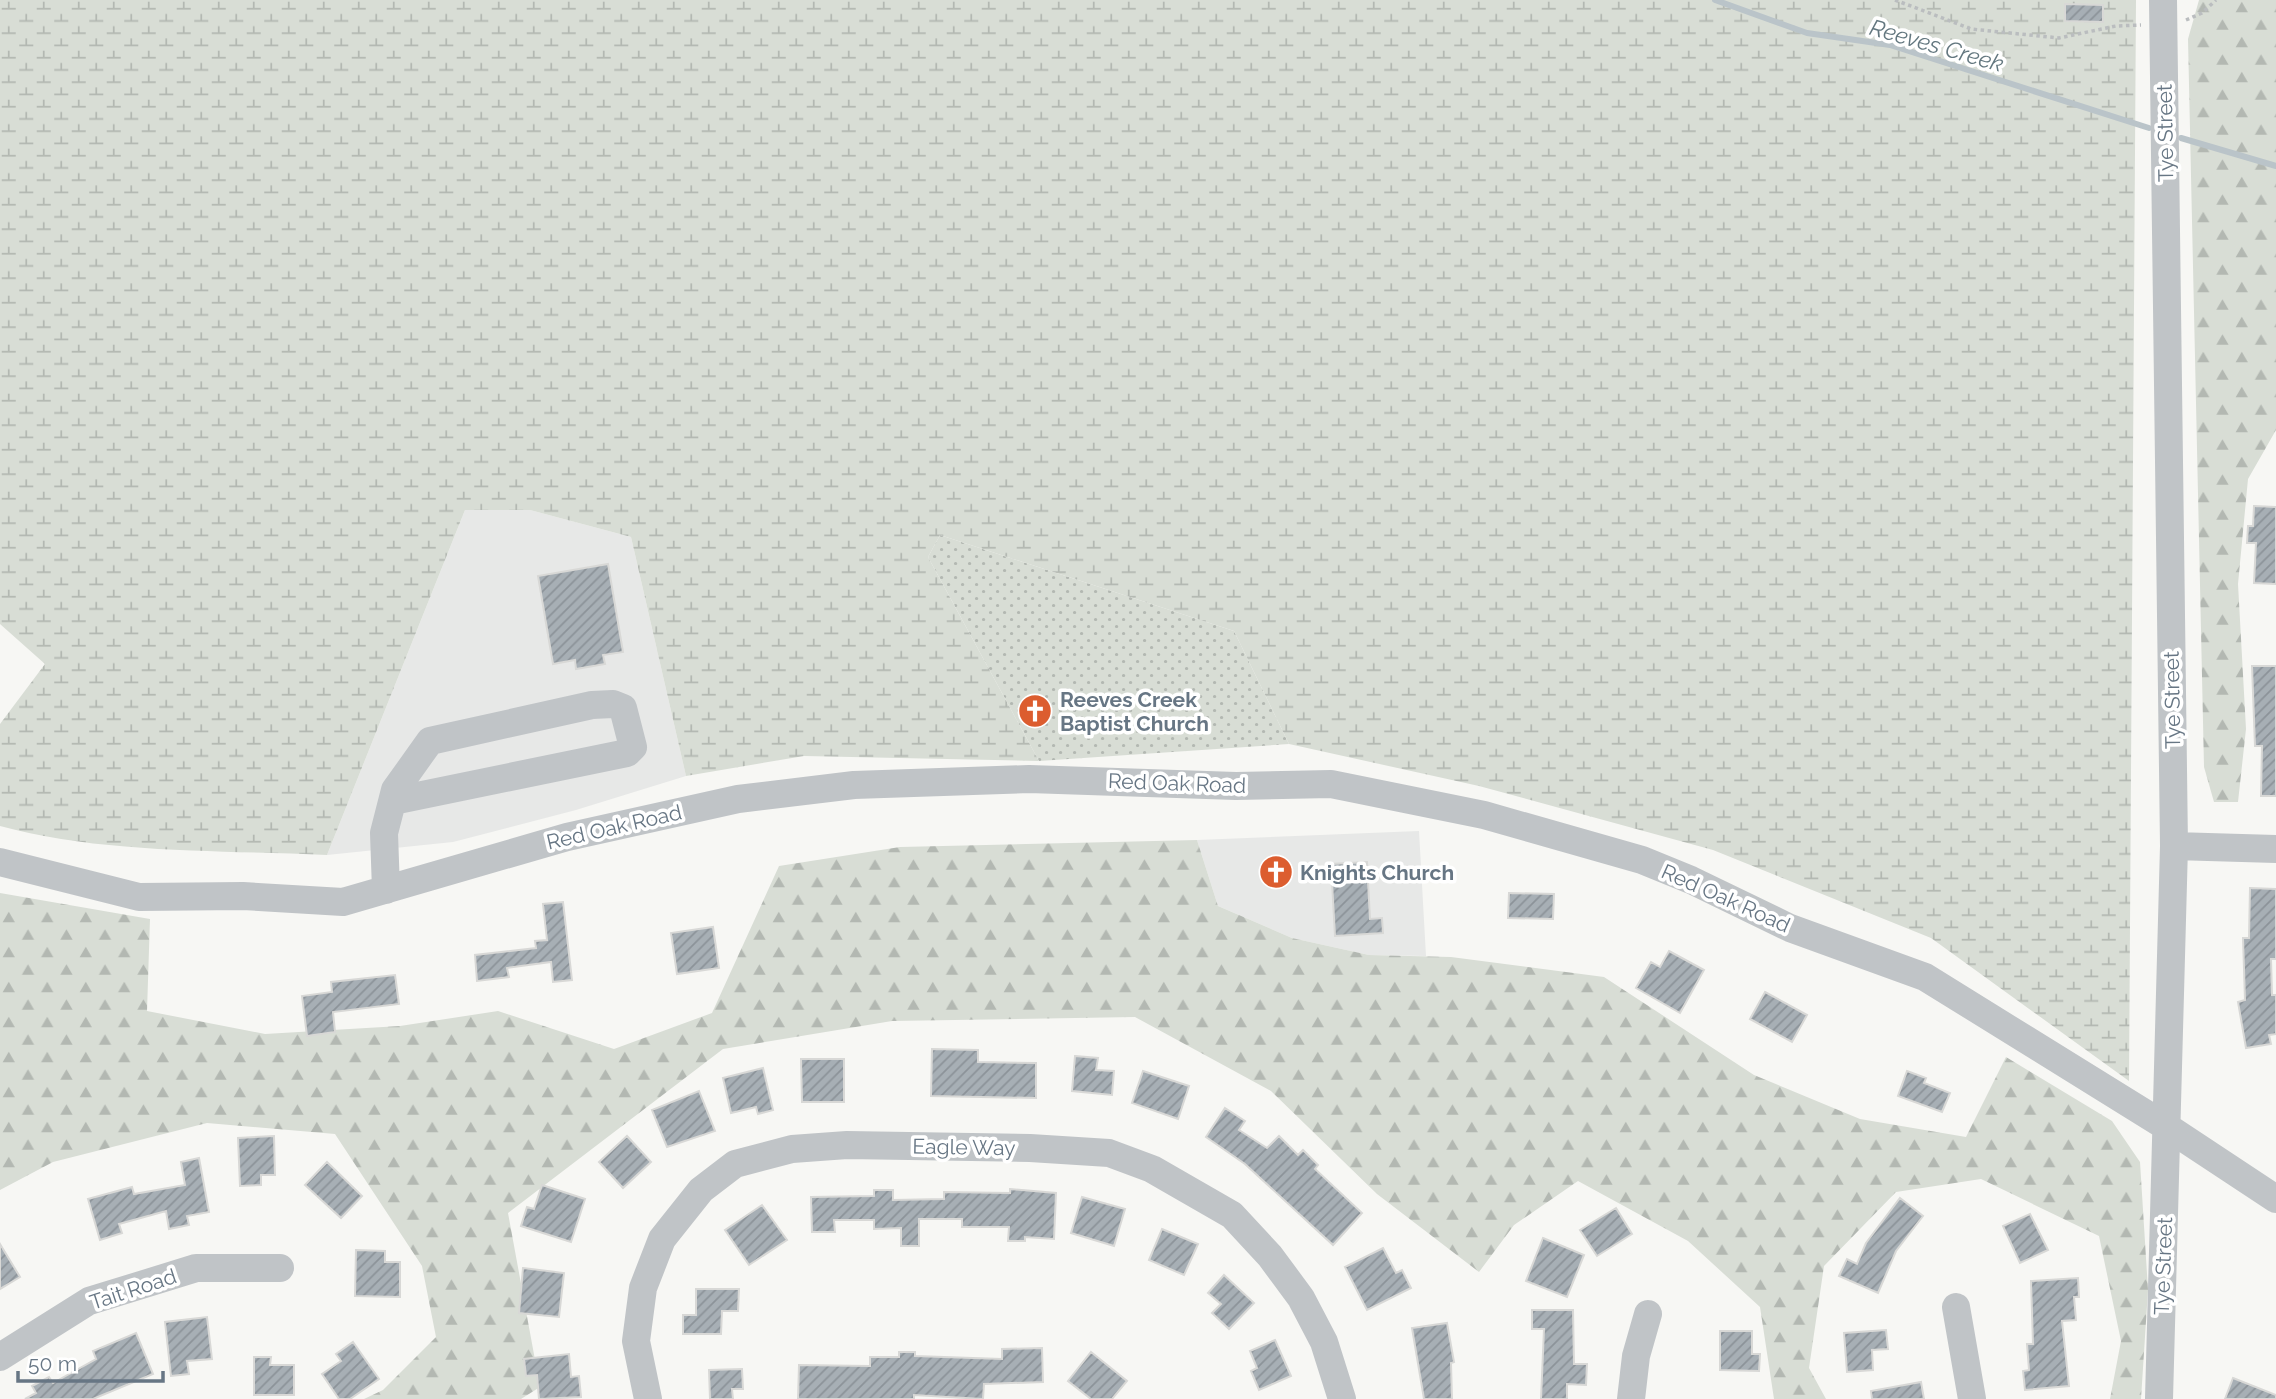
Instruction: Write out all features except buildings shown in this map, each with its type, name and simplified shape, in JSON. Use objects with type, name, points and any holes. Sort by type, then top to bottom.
[{"type":"street","name":"Tye Street","points":[[2159,1399],[2174,846],[2170,12]]},
{"type":"street","points":[[386,890],[384,834],[395,790],[430,741],[592,705],[613,704],[623,708],[633,747],[627,753],[393,801]]},
{"type":"street","name":"Red Oak Road","points":[[0,862],[139,897],[243,896],[343,902],[607,828],[738,799],[854,785],[1029,779],[1236,786],[1331,784],[1484,815],[1642,860],[1691,880],[1790,928],[1925,976],[2167,1127],[2276,1199]]},
{"type":"street","points":[[2174,846],[2276,849]]},
{"type":"street","name":"Eagle Way","points":[[648,1399],[636,1340],[643,1288],[662,1239],[701,1190],[735,1164],[792,1149],[847,1145],[1030,1148],[1109,1153],[1152,1170],[1232,1215],[1270,1256],[1301,1298],[1324,1342],[1342,1399]]},
{"type":"street","name":"Tait Road","points":[[0,1357],[89,1301],[196,1268],[280,1268]]},
{"type":"street","points":[[1956,1307],[1972,1399]]},
{"type":"street","points":[[1631,1399],[1636,1356],[1648,1314]]},
{"type":"path","points":[[1895,0],[1971,29],[2059,38],[2116,26],[2144,25]]},
{"type":"path","points":[[2170,12],[2202,13],[2216,0]]},
{"type":"shaded area","points":[[465,510],[530,510],[631,537],[686,776],[576,810],[453,842],[327,855]]},
{"type":"shaded area","points":[[1419,831],[1426,956],[1369,955],[1292,938],[1218,906],[1197,840]]},
{"type":"green space","points":[[0,0],[2136,0],[2129,1081],[1931,938],[1713,850],[1479,786],[1289,744],[1234,631],[940,535],[928,557],[1039,761],[804,756],[686,776],[631,537],[530,510],[465,510],[327,855],[120,846],[79,842],[0,826],[0,724],[45,664],[0,624]]},
{"type":"green space","points":[[2199,0],[2276,0],[2276,430],[2248,479],[2238,584],[2246,729],[2238,802],[2214,802],[2204,767],[2188,39]]},
{"type":"green space","points":[[940,535],[1234,631],[1289,744],[1039,761],[928,557]]},
{"type":"green space","points":[[1197,840],[1218,906],[1292,938],[1369,955],[1451,957],[1604,977],[1754,1075],[1860,1119],[1966,1137],[2006,1057],[2112,1121],[2140,1162],[2148,1290],[2141,1399],[2110,1399],[2121,1341],[2099,1236],[1981,1179],[1896,1192],[1824,1266],[1809,1368],[1826,1399],[1774,1399],[1760,1307],[1688,1241],[1578,1181],[1514,1225],[1479,1272],[1377,1194],[1271,1091],[1135,1017],[892,1021],[723,1049],[508,1213],[540,1387],[521,1399],[364,1399],[383,1390],[436,1337],[422,1266],[335,1134],[207,1123],[53,1162],[0,1190],[0,893],[150,919],[147,1011],[265,1034],[400,1026],[498,1011],[614,1049],[712,1013],[779,866],[900,847]]},
{"type":"waterway","name":"Reeves Creek","points":[[1715,0],[1807,33],[1890,45],[2149,128]]},
{"type":"waterway","name":"Reeves Creek","points":[[2181,138],[2276,166]]},
{"type":"place","name":"Reeves Creek Baptist Church","points":[[1035,711]]},
{"type":"place","name":"Knights Church","points":[[1276,872]]}]
